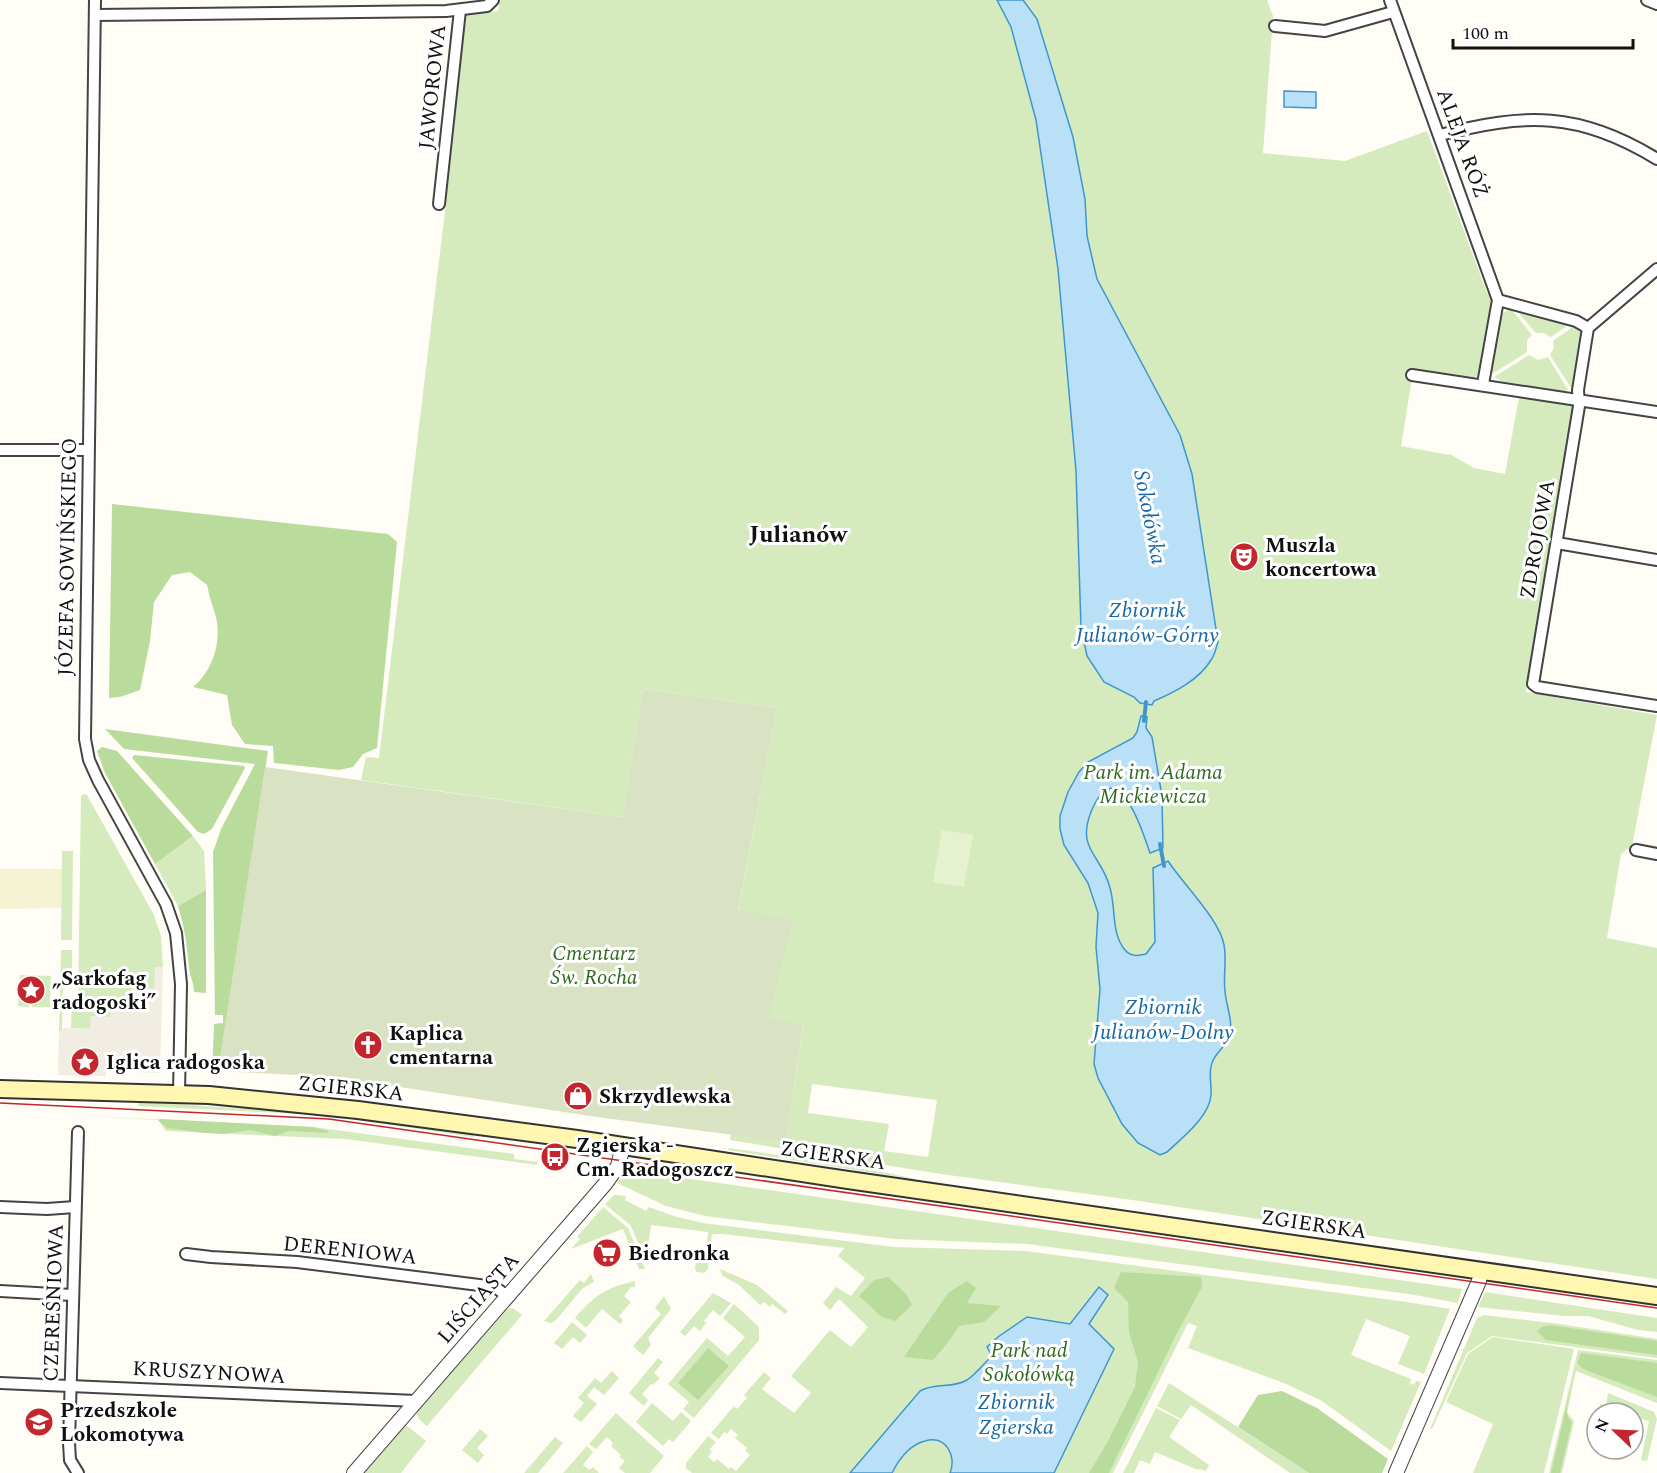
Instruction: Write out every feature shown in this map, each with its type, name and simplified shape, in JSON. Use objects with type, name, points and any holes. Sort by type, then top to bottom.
[{"type":"main road","name":"ZGIERSKA","points":[[0,1089],[179,1094],[358,1110],[623,1146],[1657,1296]]},
{"type":"street","name":"JÓZEFA SOWIŃSKIEGO","points":[[95,0],[85,739],[89,760],[98,780],[161,894],[174,924],[181,968],[179,1094]]},
{"type":"street","name":"JAWOROWA","points":[[439,204],[460,10],[487,6],[493,0]]},
{"type":"street","points":[[1647,0],[1657,4]]},
{"type":"street","points":[[1275,26],[1325,31],[1392,3]]},
{"type":"street","name":"ALEJA RÓŻ","points":[[1392,3],[1498,300],[1483,384]]},
{"type":"street","points":[[94,15],[460,10]]},
{"type":"street","points":[[1440,135],[1493,122],[1515,119],[1548,120],[1596,129],[1636,146],[1657,159]]},
{"type":"street","points":[[1498,300],[1576,321],[1588,328],[1657,269]]},
{"type":"street","name":"ZDROJOWA","points":[[1588,328],[1578,390],[1580,399],[1533,684],[1537,687],[1657,706]]},
{"type":"street","points":[[1412,375],[1657,412]]},
{"type":"street","points":[[0,450],[88,450]]},
{"type":"street","points":[[1557,543],[1657,560]]},
{"type":"street","points":[[1636,850],[1657,854]]},
{"type":"street","name":"CZEREŚNIOWA","points":[[78,1132],[70,1385],[70,1460],[78,1473]]},
{"type":"street","name":"LIŚCIASTA","points":[[354,1473],[617,1170],[623,1146]]},
{"type":"street","points":[[0,1207],[47,1209],[75,1207]]},
{"type":"street","name":"DERENIOWA","points":[[186,1254],[297,1262],[495,1287],[507,1296]]},
{"type":"street","points":[[1396,1473],[1479,1281],[1481,1271]]},
{"type":"street","points":[[0,1292],[72,1295]]},
{"type":"street","name":"KRUSZYNOWA","points":[[0,1383],[416,1401]]},
{"type":"shaded area","points":[[0,869],[62,869],[61,908],[0,909]]},
{"type":"shaded area","points":[[155,967],[163,967],[160,1073],[106,1071],[106,1076],[58,1075],[59,1031],[63,1028],[90,1029],[91,1016],[110,1017],[111,1008],[121,1008],[121,996],[131,996],[131,987],[154,988]]},
{"type":"green space","name":"Park im. Adama Mickiewicza","points":[[500,0],[1267,0],[1273,16],[1263,153],[1345,161],[1427,131],[1487,293],[1490,292],[1492,306],[1479,375],[1471,379],[1413,372],[1401,446],[1450,454],[1474,468],[1505,474],[1519,397],[1573,406],[1526,692],[1657,715],[1632,846],[1621,854],[1607,938],[1657,948],[1657,1279],[1132,1200],[941,1174],[730,1140],[731,1134],[786,1142],[803,1025],[768,1018],[738,911],[777,708],[643,689],[622,817],[361,780],[366,757],[379,758],[445,211],[463,15],[498,11]],"holes":[[[812,1084],[937,1100],[928,1157],[884,1151],[889,1124],[808,1113]]]},
{"type":"green space","points":[[1511,309],[1532,335],[1527,340],[1527,352],[1492,374],[1499,318]]},
{"type":"green space","points":[[1516,310],[1570,324],[1551,337],[1544,333],[1536,333]]},
{"type":"green space","points":[[1574,326],[1580,332],[1581,339],[1575,381],[1571,388],[1550,355],[1554,348],[1553,341]]},
{"type":"green space","points":[[1529,355],[1538,360],[1548,357],[1568,390],[1561,392],[1504,383],[1494,377]]},
{"type":"green space","points":[[112,504],[388,534],[397,542],[377,748],[363,754],[353,767],[339,770],[274,763],[273,746],[245,744],[232,725],[227,695],[193,687],[200,681],[214,656],[218,627],[207,585],[190,572],[172,575],[154,602],[150,641],[140,690],[109,698]]},
{"type":"green space","name":"Cmentarz Św. Rocha","points":[[643,689],[777,708],[738,910],[793,920],[768,1018],[803,1024],[786,1142],[597,1117],[334,1077],[218,1071],[265,767],[622,817]]},
{"type":"green space","points":[[105,729],[268,751],[218,1075],[212,1075],[214,1024],[223,1023],[223,1015],[215,1015],[213,852],[221,829],[255,764],[124,749]]},
{"type":"green space","points":[[102,747],[117,751],[193,836],[155,864],[105,773],[97,751]]},
{"type":"green space","points":[[134,755],[244,766],[245,768],[212,829],[204,834],[198,832],[132,758]]},
{"type":"green space","points":[[87,795],[154,915],[161,936],[163,967],[155,967],[155,988],[131,997],[110,1017],[90,1029],[71,1028],[72,1003],[78,1003],[81,796]]},
{"type":"green space","points":[[942,830],[973,835],[964,887],[933,882]]},
{"type":"green space","points":[[193,836],[204,851],[206,890],[178,906],[155,864]]},
{"type":"green space","points":[[62,851],[73,851],[72,940],[61,940]]},
{"type":"green space","points":[[206,890],[206,993],[194,992],[178,906]]},
{"type":"green space","points":[[61,950],[72,950],[72,978],[63,978],[62,1031],[59,1031]]},
{"type":"green space","points":[[20,975],[51,976],[50,1007],[32,1007],[32,989],[29,989],[29,1007],[18,1006]]},
{"type":"green space","points":[[139,1101],[328,1115],[475,1132],[474,1137],[322,1115],[138,1106]]},
{"type":"green space","points":[[70,1115],[313,1127],[514,1154],[514,1159],[538,1162],[537,1165],[346,1139],[166,1131],[158,1120]]},
{"type":"green space","points":[[158,1120],[313,1127],[328,1131],[328,1133],[289,1131],[275,1136],[250,1130],[224,1134],[205,1133],[167,1128]]},
{"type":"green space","points":[[729,1148],[855,1166],[925,1181],[728,1150]]},
{"type":"green space","points":[[628,1170],[1462,1289],[1458,1303],[1409,1294],[1027,1244],[895,1239],[705,1216],[666,1206],[617,1183]]},
{"type":"green space","name":"Park nad Sokołówką","points":[[614,1195],[626,1196],[625,1200],[646,1211],[649,1207],[703,1223],[894,1247],[1026,1251],[1450,1309],[1424,1374],[1398,1364],[1410,1336],[1366,1319],[1351,1355],[1411,1379],[1410,1383],[1414,1385],[1416,1381],[1421,1382],[1391,1451],[1322,1401],[1284,1383],[1188,1348],[1197,1326],[1188,1323],[1113,1473],[692,1473],[686,1468],[686,1463],[708,1436],[716,1442],[710,1449],[712,1451],[708,1457],[714,1462],[717,1459],[729,1469],[731,1467],[736,1471],[750,1455],[745,1450],[747,1448],[735,1438],[738,1435],[731,1429],[727,1434],[724,1432],[719,1439],[711,1433],[734,1406],[737,1409],[747,1398],[744,1395],[764,1372],[771,1378],[762,1389],[794,1413],[811,1393],[791,1376],[830,1330],[851,1347],[868,1327],[839,1299],[830,1310],[823,1303],[836,1287],[851,1296],[865,1278],[838,1256],[844,1248],[723,1234],[712,1234],[708,1269],[704,1273],[697,1272],[696,1260],[705,1260],[708,1232],[651,1225],[647,1255],[643,1254],[631,1226],[605,1204]]},
{"type":"green space","points":[[603,1207],[628,1228],[645,1269],[639,1269],[623,1229],[571,1249],[580,1239],[577,1237]]},
{"type":"green space","points":[[720,1269],[757,1285],[788,1311],[785,1314],[772,1304],[770,1307],[764,1302],[760,1305],[739,1285],[723,1276]]},
{"type":"green space","points":[[1121,1272],[1201,1277],[1202,1287],[1109,1473],[1089,1473],[1135,1387],[1138,1362],[1129,1332],[1128,1302],[1114,1288]]},
{"type":"green space","points":[[591,1274],[594,1282],[582,1289],[556,1320],[551,1323],[544,1321],[580,1280],[584,1283]]},
{"type":"green space","points":[[888,1277],[906,1294],[912,1305],[895,1321],[882,1317],[859,1296],[874,1280]]},
{"type":"green space","points":[[635,1281],[635,1287],[631,1287],[624,1296],[631,1302],[619,1316],[623,1320],[620,1324],[602,1309],[586,1328],[575,1318],[601,1294],[616,1286]]},
{"type":"green space","points":[[967,1281],[976,1288],[967,1303],[1001,1306],[984,1322],[959,1326],[933,1360],[904,1357],[948,1293]]},
{"type":"green space","points":[[1485,1292],[1657,1318],[1657,1332],[1638,1330],[1588,1316],[1564,1316],[1478,1307]]},
{"type":"green space","points":[[713,1293],[731,1303],[720,1316],[713,1310],[704,1321],[706,1323],[700,1331],[694,1326],[685,1336],[680,1332]]},
{"type":"green space","points":[[664,1296],[671,1309],[648,1338],[651,1345],[643,1355],[633,1346],[661,1314],[655,1308]]},
{"type":"green space","points":[[734,1304],[759,1327],[759,1340],[694,1418],[683,1409],[689,1402],[668,1384],[707,1338],[728,1356],[745,1337],[723,1318]]},
{"type":"green space","points":[[510,1308],[522,1315],[427,1426],[418,1417],[417,1410],[505,1310]]},
{"type":"green space","points":[[1484,1315],[1657,1339],[1657,1358],[1492,1336],[1467,1353],[1430,1429],[1477,1318]]},
{"type":"green space","points":[[572,1322],[587,1335],[580,1343],[573,1337],[562,1349],[554,1343]]},
{"type":"green space","points":[[1551,1325],[1657,1341],[1657,1355],[1546,1340],[1537,1331]]},
{"type":"green space","points":[[1493,1337],[1574,1349],[1544,1473],[1473,1473],[1493,1424],[1446,1402],[1468,1354]]},
{"type":"green space","points":[[708,1348],[729,1366],[698,1400],[678,1383]]},
{"type":"green space","points":[[1578,1350],[1657,1360],[1657,1403],[1576,1371],[1567,1413],[1574,1421],[1562,1473],[1549,1473]]},
{"type":"green space","points":[[1581,1353],[1657,1363],[1657,1397],[1583,1369],[1577,1363]]},
{"type":"green space","points":[[658,1358],[663,1362],[654,1373],[660,1378],[642,1394],[648,1400],[644,1406],[629,1393]]},
{"type":"green space","points":[[612,1371],[619,1378],[604,1395],[594,1387],[587,1396],[597,1404],[581,1422],[573,1416],[584,1403],[578,1398],[595,1378],[601,1383]]},
{"type":"green space","points":[[1169,1383],[1309,1473],[1290,1473],[1191,1405],[1181,1419],[1157,1406]]},
{"type":"green space","points":[[1282,1391],[1317,1408],[1388,1459],[1382,1473],[1309,1473],[1238,1427],[1258,1395]]},
{"type":"green space","points":[[1570,1391],[1567,1411],[1572,1422],[1560,1473],[1551,1473]]},
{"type":"green space","points":[[1608,1393],[1627,1401],[1607,1401]]},
{"type":"green space","points":[[652,1403],[673,1421],[681,1412],[691,1421],[673,1442],[669,1439],[663,1446],[636,1422]]},
{"type":"green space","points":[[1156,1408],[1180,1420],[1169,1437],[1209,1465],[1206,1471],[1198,1470],[1155,1452],[1150,1464],[1140,1460],[1134,1473],[1123,1473]]},
{"type":"green space","points":[[1645,1408],[1654,1412],[1657,1419],[1647,1461],[1645,1461],[1645,1440],[1649,1421],[1645,1420]]},
{"type":"green space","points":[[616,1413],[664,1456],[650,1473],[625,1473],[619,1468],[625,1461],[619,1457],[621,1455],[611,1446],[613,1443],[607,1437],[596,1449],[589,1444]]},
{"type":"green space","points":[[407,1426],[426,1441],[401,1473],[364,1473],[404,1427]]},
{"type":"green space","points":[[480,1429],[488,1436],[477,1448],[484,1455],[478,1463],[462,1450]]},
{"type":"green space","points":[[555,1437],[563,1443],[538,1473],[524,1473]]},
{"type":"green space","points":[[587,1446],[593,1452],[583,1465],[590,1470],[593,1467],[599,1473],[563,1473]]},
{"type":"water","name":"Zbiornik Julianów-Górny","points":[[997,0],[1023,0],[1037,19],[1073,137],[1085,199],[1087,236],[1097,279],[1180,435],[1192,474],[1218,642],[1212,658],[1200,674],[1154,701],[1152,705],[1140,703],[1134,697],[1104,682],[1087,656],[1081,628],[1076,471],[1058,269],[1036,120],[1011,27]]},
{"type":"water","points":[[1284,91],[1316,92],[1316,108],[1284,107]]},
{"type":"water","name":"Zbiornik Julianów-Dolny","points":[[1141,716],[1147,717],[1146,728],[1152,737],[1162,796],[1163,848],[1150,853],[1131,806],[1125,798],[1111,788],[1099,797],[1091,812],[1087,825],[1088,844],[1110,888],[1116,928],[1121,944],[1132,955],[1146,954],[1155,942],[1153,868],[1168,861],[1221,935],[1225,951],[1225,985],[1231,1025],[1228,1040],[1213,1059],[1210,1075],[1211,1095],[1206,1111],[1187,1133],[1167,1152],[1160,1155],[1138,1143],[1122,1124],[1098,1078],[1094,1064],[1100,989],[1096,947],[1098,913],[1088,883],[1064,845],[1060,829],[1060,816],[1068,792],[1079,772],[1088,762],[1133,738]]},
{"type":"water","name":"Zbiornik Zgierska","points":[[1099,1287],[1108,1295],[1089,1324],[1114,1349],[1054,1473],[950,1473],[952,1460],[948,1448],[939,1441],[932,1440],[919,1443],[909,1449],[892,1473],[850,1473],[920,1391],[967,1380],[992,1356],[987,1347],[1027,1317],[1070,1324]]},
{"type":"waterway","name":"Sokołówka","points":[[1144,721],[1146,702]]},
{"type":"waterway","name":"Sokołówka","points":[[1160,844],[1164,866]]},
{"type":"tram line","points":[[0,1103],[329,1119],[1657,1308]]},
{"type":"place","name":"Muszla koncertowa","points":[[1244,557]]},
{"type":"place","name":"„Sarkofag radogoski”","points":[[31,990]]},
{"type":"place","name":"Kaplica cmentarna","points":[[368,1045]]},
{"type":"place","name":"Iglica radogoska","points":[[85,1062]]},
{"type":"place","name":"Skrzydlewska","points":[[578,1096]]},
{"type":"place","name":"Zgierska - Cm. Radogoszcz","points":[[555,1157]]},
{"type":"place","name":"Biedronka","points":[[607,1253]]},
{"type":"place","name":"Przedszkole Lokomotywa","points":[[39,1422]]},
{"type":"district","name":"Julianów","points":[[798,534]]}]
